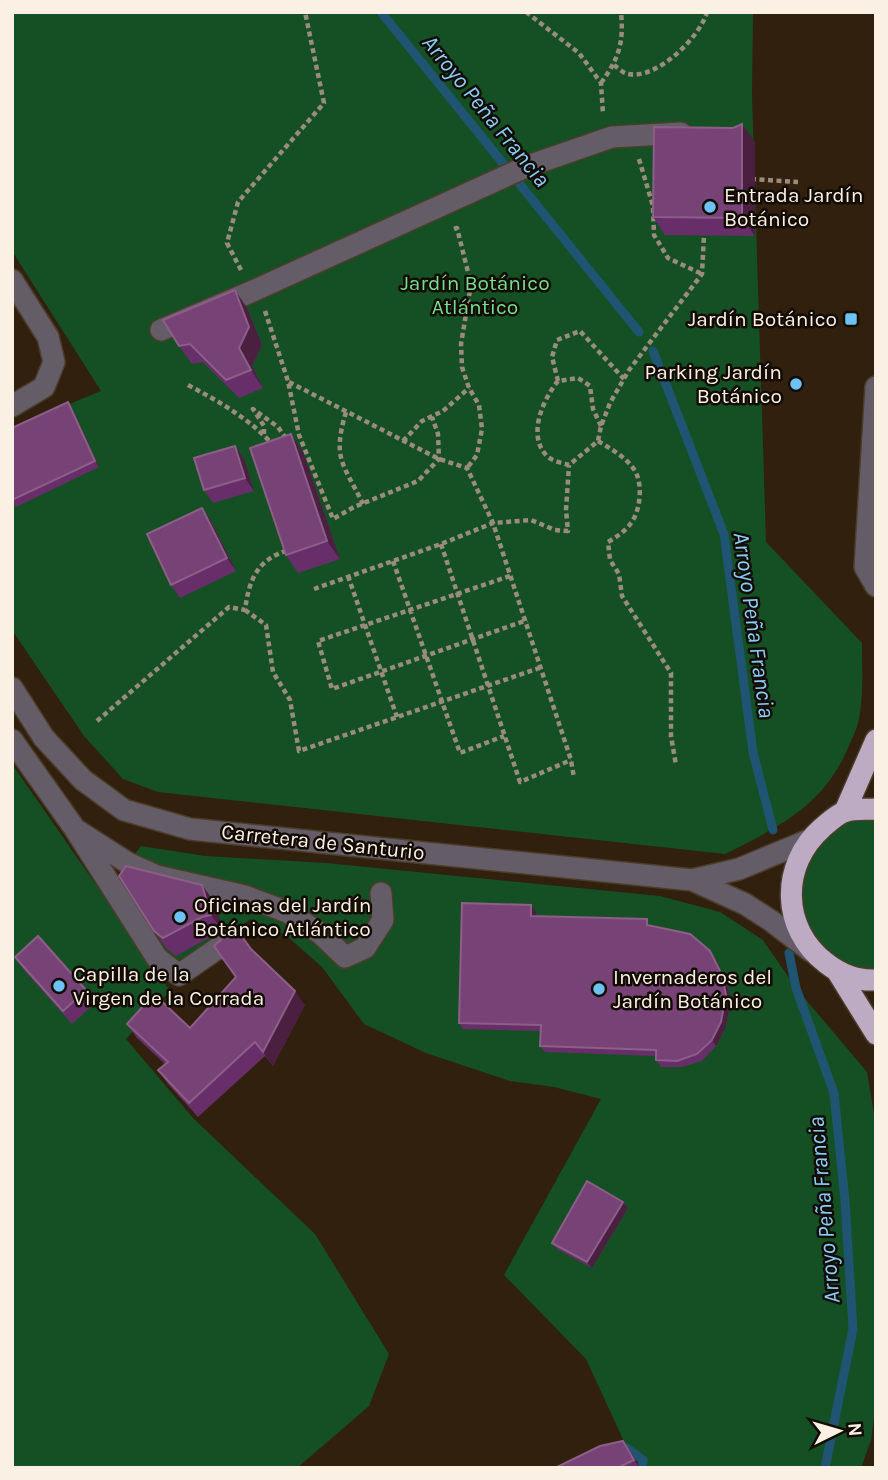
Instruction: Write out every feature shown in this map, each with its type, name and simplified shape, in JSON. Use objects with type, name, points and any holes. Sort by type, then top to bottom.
[{"type":"highway","points":[[876,740],[845,811],[809,840],[795,865],[790,893],[796,925],[812,952],[837,971],[865,980],[876,980]]},
{"type":"highway","points":[[845,811],[876,809]]},
{"type":"highway","points":[[837,971],[876,1034]]},
{"type":"street","points":[[161,330],[528,166],[604,140],[630,136],[701,133]]},
{"type":"street","points":[[12,280],[48,337],[54,362],[44,387],[12,406]]},
{"type":"street","points":[[876,387],[865,567],[876,586]]},
{"type":"street","name":"Carretera de Santurio","points":[[12,688],[44,738],[83,780],[124,810],[190,829],[692,880],[739,869],[809,840]]},
{"type":"street","points":[[12,740],[75,829],[157,958],[179,975],[221,946]]},
{"type":"street","points":[[75,829],[128,863],[157,876],[244,897],[287,912],[321,934],[345,957],[365,948],[383,920],[381,893]]},
{"type":"street","name":"Carretera de Santurio","points":[[692,880],[769,919],[812,952]]},
{"type":"path","points":[[305,12],[324,103],[238,202],[227,243],[266,312],[288,381],[299,435],[333,519],[418,481],[439,459],[438,434],[432,416]]},
{"type":"path","points":[[526,12],[579,53],[601,83],[604,140]]},
{"type":"path","points":[[601,83],[614,65],[623,37],[621,12]]},
{"type":"path","points":[[614,65],[627,74],[643,73],[662,66],[703,26],[707,12]]},
{"type":"path","points":[[630,136],[641,162],[653,206],[654,235],[668,258],[702,274]]},
{"type":"path","points":[[745,177],[798,182]]},
{"type":"path","points":[[445,233],[457,228],[471,284],[461,344],[462,367],[469,388],[479,405],[482,429],[477,455],[467,468]]},
{"type":"path","points":[[314,589],[493,523],[531,520],[555,530],[568,531],[566,510],[569,465],[598,441],[601,426],[624,379],[702,274],[704,235]]},
{"type":"path","points":[[558,381],[552,357],[557,340],[580,331],[624,379]]},
{"type":"path","points":[[569,465],[549,458],[539,445],[537,426],[546,396],[558,381],[578,378],[590,386],[593,409],[601,426]]},
{"type":"path","points":[[288,381],[439,459],[467,468],[493,523],[527,620],[571,760],[574,778]]},
{"type":"path","points":[[188,385],[226,405],[264,435],[278,450]]},
{"type":"path","points":[[403,441],[422,421],[443,411],[469,388]]},
{"type":"path","points":[[264,435],[264,426],[253,409],[278,427],[288,441],[299,435]]},
{"type":"path","points":[[346,412],[339,436],[339,457],[363,504]]},
{"type":"path","points":[[598,441],[619,454],[635,470],[640,489],[634,519],[621,534],[608,541],[610,560],[619,574],[622,596],[671,673],[671,736],[676,765]]},
{"type":"path","points":[[246,610],[248,587],[261,565],[278,554],[291,550],[287,538]]},
{"type":"path","points":[[441,544],[520,782],[571,760]]},
{"type":"path","points":[[393,561],[460,753],[504,736]]},
{"type":"path","points":[[348,576],[397,717]]},
{"type":"path","points":[[510,576],[318,641],[332,688],[527,620]]},
{"type":"path","points":[[97,721],[229,607],[246,610],[266,625],[272,672],[290,700],[299,751],[542,667]]},
{"type":"green space","name":"Jardín Botánico Atlántico","points":[[12,12],[753,12],[752,96],[766,542],[862,643],[862,694],[857,726],[838,768],[812,800],[781,824],[725,854],[158,792],[123,779],[84,736],[12,630],[12,431],[101,391],[12,251]]},
{"type":"green space","points":[[12,764],[170,991],[126,1039],[193,1118],[315,1234],[389,1354],[369,1406],[297,1468],[12,1468]]},
{"type":"green space","points":[[876,809],[876,980],[837,971],[796,925],[795,865],[831,821]]},
{"type":"green space","points":[[141,846],[205,856],[326,863],[660,896],[720,912],[763,940],[796,988],[867,1072],[876,1126],[876,1402],[871,1440],[861,1468],[642,1468],[643,1460],[627,1448],[586,1359],[504,1275],[601,1099],[554,1087],[510,1081],[426,1053],[364,1024],[322,967],[287,936],[250,919],[238,929],[172,964],[114,882]]},
{"type":"building","name":"Entrada Jardín Botánico","points":[[742,124],[742,218],[653,217],[654,127],[733,128]]},
{"type":"building","points":[[235,290],[249,327],[239,348],[251,370],[226,380],[190,344],[179,346],[163,320]]},
{"type":"building","points":[[68,402],[95,461],[12,500],[12,428]]},
{"type":"building","points":[[291,434],[327,541],[286,555],[250,448]]},
{"type":"building","points":[[235,446],[245,478],[204,490],[194,458]]},
{"type":"building","points":[[202,508],[227,558],[171,585],[147,534]]},
{"type":"building","points":[[126,866],[202,885],[211,915],[163,938],[154,931],[119,876]]},
{"type":"building","points":[[462,903],[531,905],[531,916],[647,919],[647,925],[690,934],[710,951],[722,975],[726,995],[721,1022],[712,1040],[697,1054],[677,1061],[656,1060],[656,1050],[540,1046],[541,1025],[459,1023]]},
{"type":"building","points":[[235,927],[251,949],[295,991],[263,1052],[255,1042],[189,1103],[158,1070],[168,1062],[127,1024],[154,994],[190,1028],[236,977],[214,946]]},
{"type":"building","name":"Capilla de la Virgen de la Corrada","points":[[38,936],[86,990],[63,1011],[15,957]]},
{"type":"building","points":[[587,1181],[623,1202],[587,1262],[552,1243]]},
{"type":"building","points":[[623,1441],[634,1460],[617,1468],[555,1468],[600,1446]]},
{"type":"waterway","name":"Arroyo Peña Francia","points":[[381,12],[639,332]]},
{"type":"waterway","name":"Arroyo Peña Francia","points":[[653,351],[724,534],[753,752],[773,830]]},
{"type":"waterway","name":"Arroyo Peña Francia","points":[[789,953],[796,988],[834,1093],[845,1201],[853,1329],[825,1468]]},
{"type":"waterway","name":"Arroyo Peña Francia","points":[[619,1451],[627,1448],[643,1460],[642,1468]]},
{"type":"place","name":"Entrada Jardín Botánico","points":[[710,207]]},
{"type":"place","name":"Jardín Botánico","points":[[851,319]]},
{"type":"place","name":"Parking Jardín Botánico","points":[[796,384]]},
{"type":"place","name":"Oficinas del Jardín Botánico Atlántico","points":[[180,917]]},
{"type":"place","name":"Capilla de la Virgen de la Corrada","points":[[59,986]]},
{"type":"place","name":"Invernaderos del Jardín Botánico","points":[[599,989]]}]
